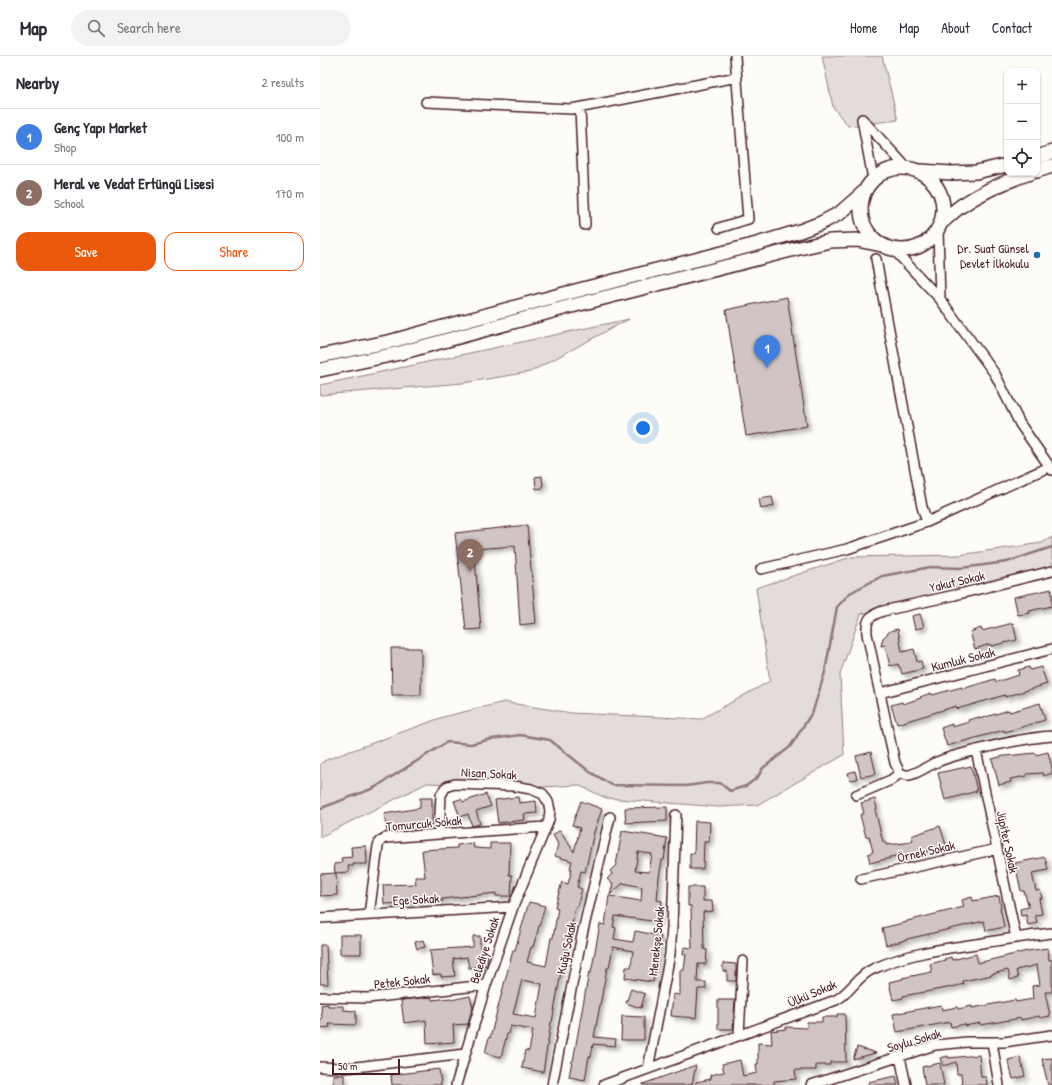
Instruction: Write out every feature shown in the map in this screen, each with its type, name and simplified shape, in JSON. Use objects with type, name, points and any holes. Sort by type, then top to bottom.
[{"type":"highway","points":[[1040,156],[1052,152]]},
{"type":"highway","points":[[888,248],[871,237],[863,225],[860,211],[862,197],[868,184],[873,179],[883,172],[894,168],[906,167],[920,171],[952,173],[976,172],[1004,166]]},
{"type":"highway","points":[[1040,170],[1052,166]]},
{"type":"highway","points":[[920,171],[930,178],[938,187],[940,192],[944,210],[940,226]]},
{"type":"highway","points":[[320,370],[400,353],[606,297],[830,241],[857,240],[888,248],[907,250],[919,247],[930,240],[940,226],[961,206],[1020,176]]},
{"type":"highway","points":[[320,356],[392,341],[556,296],[757,244],[800,231],[840,213],[864,192]]},
{"type":"street","points":[[719,228],[748,218],[735,56]]},
{"type":"street","points":[[426,102],[572,109],[737,77]]},
{"type":"street","points":[[580,108],[585,225]]},
{"type":"street","points":[[873,179],[862,120],[906,167]]},
{"type":"street","points":[[940,226],[940,299]]},
{"type":"street","points":[[761,569],[847,548],[928,522],[1051,469],[1020,424],[995,374],[940,299],[888,248]]},
{"type":"street","points":[[876,259],[922,507],[928,522]]},
{"type":"street","name":"Yakut Sokak","points":[[880,693],[867,634],[869,618],[874,614],[1052,571]]},
{"type":"street","name":"Kumluk Sokak","points":[[880,693],[1052,649]]},
{"type":"street","points":[[880,693],[895,763],[900,773],[904,775],[909,775],[938,762],[976,750],[1023,739],[1052,736]]},
{"type":"street","name":"Jüpiter Sokak","points":[[976,750],[1016,938]]},
{"type":"street","points":[[856,795],[891,780],[900,773]]},
{"type":"street","name":"Nisan Sokak","points":[[439,834],[442,792],[446,787],[455,784],[514,786],[539,792],[546,797],[550,805],[550,815],[546,827]]},
{"type":"street","name":"Menekşe Sokak","points":[[648,1069],[670,954],[676,815]]},
{"type":"street","name":"Kuğu Sokak","points":[[552,1085],[582,935],[610,817]]},
{"type":"street","name":"Tomurcuk Sokak","points":[[369,915],[378,846],[380,841],[387,838],[546,827]]},
{"type":"street","name":"Belediye Sokak","points":[[456,1085],[486,985],[513,907],[546,827]]},
{"type":"street","name":"Örnek Sokak","points":[[861,879],[997,849]]},
{"type":"street","name":"Ege Sokak","points":[[320,918],[513,907]]},
{"type":"street","name":"Ülkü Sokak","points":[[604,1085],[836,1000],[846,993],[860,977],[881,965],[929,951],[1052,933]]},
{"type":"street","points":[[739,1035],[743,961]]},
{"type":"street","name":"Petek Sokak","points":[[320,997],[368,998],[486,985]]},
{"type":"street","name":"Soylu Sokak","points":[[811,1085],[918,1050],[942,1044],[1004,1042],[1052,1035]]},
{"type":"street","points":[[992,1042],[999,1085]]},
{"type":"street","points":[[320,1067],[342,1068],[465,1054]]},
{"type":"street","points":[[900,1057],[906,1085]]},
{"type":"shaded area","points":[[822,56],[882,56],[898,120],[848,126],[833,107]]},
{"type":"shaded area","points":[[629,319],[530,372],[463,383],[320,395],[320,385]]},
{"type":"shaded area","points":[[1052,537],[1052,577],[1007,587],[924,599],[861,614],[840,674],[844,755],[757,805],[719,807],[606,798],[578,785],[544,787],[427,783],[320,837],[320,764],[326,760],[443,717],[504,702],[571,713],[701,719],[770,681],[756,588],[851,557],[959,555],[1042,543]]},
{"type":"building","points":[[787,297],[807,426],[746,436],[726,310]]},
{"type":"building","points":[[542,476],[543,488],[536,489],[535,477]]},
{"type":"building","points":[[772,497],[774,506],[761,509],[759,499]]},
{"type":"building","points":[[527,525],[536,623],[520,625],[515,546],[474,549],[481,629],[466,630],[455,533]]},
{"type":"building","points":[[1052,589],[1052,606],[1018,615],[1014,597]]},
{"type":"building","points":[[920,614],[924,627],[915,629],[912,616]]},
{"type":"building","points":[[1013,623],[1017,640],[991,646],[990,644],[975,649],[970,632],[981,628],[982,631]]},
{"type":"building","points":[[898,629],[902,652],[914,649],[917,662],[921,661],[923,669],[902,674],[898,664],[890,666],[885,645],[881,646],[883,638],[890,631]]},
{"type":"building","points":[[391,648],[421,648],[421,695],[392,695]]},
{"type":"building","points":[[1029,667],[1030,670],[1041,667],[1047,684],[1005,697],[1005,695],[957,709],[956,706],[897,724],[891,705],[902,702],[903,704],[931,693],[932,695],[962,687],[962,689],[995,679],[996,682],[1019,675],[1018,670]]},
{"type":"building","points":[[1040,703],[1045,720],[1005,732],[1004,730],[947,746],[941,728],[952,724],[952,727],[969,722],[968,720],[979,717],[979,719],[1009,710],[1010,712]]},
{"type":"building","points":[[871,752],[876,774],[861,777],[856,756]]},
{"type":"building","points":[[1048,752],[1052,773],[1044,776],[1043,773],[1026,774],[1027,776],[1010,779],[1011,782],[999,785],[992,759],[1004,756],[1036,753],[1036,755]]},
{"type":"building","points":[[971,766],[977,791],[945,800],[938,773]]},
{"type":"building","points":[[855,771],[857,779],[850,780],[848,773]]},
{"type":"building","points":[[486,794],[491,806],[476,811],[480,824],[472,826],[468,814],[460,817],[454,801],[461,799],[463,802]]},
{"type":"building","points":[[518,797],[519,803],[536,801],[537,813],[524,814],[525,820],[498,823],[495,800]]},
{"type":"building","points":[[420,798],[432,798],[432,824],[411,825],[411,827],[387,831],[384,814],[420,808]]},
{"type":"building","points":[[875,799],[877,809],[875,810],[883,842],[885,841],[886,845],[905,843],[913,840],[911,836],[940,826],[946,845],[906,858],[905,855],[889,857],[890,858],[870,863],[868,854],[873,852],[869,836],[866,837],[860,815],[864,813],[861,803]]},
{"type":"building","points":[[581,801],[602,809],[594,832],[585,872],[581,871],[577,887],[582,889],[577,907],[575,907],[570,934],[568,933],[543,1072],[522,1068],[525,1050],[529,1051],[533,1030],[510,1026],[501,1057],[485,1053],[513,950],[515,950],[529,902],[545,906],[527,962],[546,966],[558,908],[555,907],[562,882],[568,884],[572,869],[570,869],[572,861],[555,856],[558,844],[553,835],[560,830],[574,852],[580,828],[572,825]],"holes":[[[522,980],[542,984],[536,1018],[513,1014]]]},
{"type":"building","points":[[667,807],[667,821],[626,823],[625,808]]},
{"type":"building","points":[[695,821],[710,822],[709,842],[704,842],[703,869],[690,869],[690,853],[694,854]]},
{"type":"building","points":[[622,831],[667,838],[664,860],[662,860],[659,877],[657,900],[662,901],[659,922],[615,916],[613,927],[616,928],[614,939],[633,942],[635,931],[661,936],[653,982],[625,978],[626,967],[631,967],[633,951],[613,947],[609,968],[607,968],[594,1037],[616,1039],[615,1046],[593,1044],[591,1057],[589,1056],[585,1080],[569,1077],[589,972],[591,973],[600,924],[605,925],[609,896],[641,901],[642,887],[623,883],[610,895],[613,884],[607,879],[612,874],[610,871],[616,865]],"holes":[[[638,852],[652,854],[649,872],[635,871]]]},
{"type":"building","points":[[473,843],[474,848],[490,849],[490,843],[510,843],[509,875],[512,875],[511,896],[496,896],[496,893],[442,899],[443,901],[410,901],[411,903],[384,904],[383,885],[416,884],[415,877],[425,877],[422,850],[457,848],[457,845]]},
{"type":"building","points":[[366,846],[367,864],[353,864],[353,866],[348,866],[349,872],[335,873],[334,864],[342,863],[341,858],[352,857],[351,847]]},
{"type":"building","points":[[1045,857],[1048,870],[1032,873],[1036,891],[1040,890],[1042,898],[1039,899],[1042,914],[1035,915],[1037,923],[1028,925],[1026,915],[1021,916],[1020,909],[1029,907],[1024,891],[1021,891],[1015,863]]},
{"type":"building","points":[[336,873],[337,895],[320,896],[320,874]]},
{"type":"building","points":[[688,887],[703,887],[703,901],[712,901],[713,911],[703,912],[704,949],[707,950],[706,964],[698,964],[697,982],[706,982],[706,989],[698,989],[696,1018],[671,1016],[673,994],[680,995],[680,970],[684,970],[686,954],[683,954],[684,947],[692,948],[691,906],[688,906]]},
{"type":"building","points":[[999,896],[1004,927],[986,931],[984,921],[886,945],[882,928],[964,907],[962,900],[972,897],[973,901]]},
{"type":"building","points":[[340,935],[361,935],[361,954],[340,954]]},
{"type":"building","points":[[473,936],[480,936],[480,951],[486,950],[488,960],[487,965],[469,968],[467,957],[453,959],[455,976],[441,977],[441,974],[433,975],[430,950],[473,947]]},
{"type":"building","points":[[423,940],[425,947],[417,949],[415,942]]},
{"type":"building","points":[[320,945],[326,945],[328,984],[320,984]]},
{"type":"building","points":[[1048,948],[1049,960],[1052,960],[1052,992],[1045,992],[1050,1016],[1040,1018],[1039,1016],[1021,1020],[1021,1018],[981,1025],[980,1023],[965,1026],[965,1024],[951,1027],[950,1022],[897,1032],[893,1014],[941,1005],[942,1010],[957,1007],[958,1009],[1015,1000],[1016,1002],[1033,999],[1032,986],[1040,985],[1037,965],[1016,970],[1018,978],[1010,980],[1008,970],[963,981],[964,984],[903,996],[903,998],[893,1000],[889,982],[932,972],[930,964],[951,957],[952,960],[976,954],[978,963],[1027,951]]},
{"type":"building","points":[[723,963],[736,964],[736,981],[727,981],[727,971],[723,971]]},
{"type":"building","points":[[631,989],[645,994],[641,1008],[626,1003]]},
{"type":"building","points":[[470,996],[473,1008],[468,1024],[453,1025],[454,1042],[427,1044],[426,1020],[404,1023],[401,1000],[431,997],[432,1000],[451,998],[451,1000]]},
{"type":"building","points":[[718,1000],[735,1000],[733,1029],[718,1029]]},
{"type":"building","points":[[328,1004],[328,1006],[343,1006],[343,1010],[356,1011],[356,1025],[329,1024],[330,1027],[320,1028],[320,1019],[322,1019],[321,1005]]},
{"type":"building","points":[[837,1014],[845,1014],[846,1062],[830,1062],[830,1065],[816,1065],[816,1070],[795,1070],[796,1079],[774,1081],[774,1085],[696,1085],[696,1082],[711,1079],[710,1075],[724,1072],[722,1064],[740,1060],[743,1076],[757,1073],[756,1064],[758,1064],[758,1043],[772,1044],[771,1031],[786,1029],[786,1027],[807,1028],[807,1022],[822,1022],[822,1017],[837,1017]]},
{"type":"building","points":[[622,1016],[644,1017],[644,1040],[621,1040]]},
{"type":"building","points":[[857,1047],[876,1053],[853,1059]]},
{"type":"building","points":[[979,1055],[981,1077],[986,1077],[987,1085],[962,1085],[961,1074],[957,1074],[956,1062],[943,1066],[940,1058],[948,1056],[948,1058]]},
{"type":"building","points":[[1020,1057],[1025,1076],[1013,1079],[1008,1060]]},
{"type":"building","points":[[1052,1058],[1052,1085],[1048,1085],[1042,1059]]},
{"type":"building","points":[[940,1063],[944,1085],[925,1085],[922,1067]]},
{"type":"building","points":[[696,1065],[692,1084],[643,1085],[643,1084]]},
{"type":"building","points":[[439,1069],[441,1085],[392,1085],[391,1075]]},
{"type":"building","points":[[333,1075],[344,1075],[344,1085],[333,1085]]},
{"type":"building","points":[[896,1076],[898,1085],[869,1085],[868,1082]]},
{"type":"waterway","points":[[320,810],[324,807],[374,788],[447,742],[471,744],[520,735],[550,740],[590,772],[612,785],[686,786],[720,783],[730,791],[746,786],[757,778],[763,768],[790,747],[813,711],[825,672],[837,607],[850,593],[882,576],[931,567],[961,568],[1007,562],[1052,547]]},
{"type":"place","name":"Dr. Suat Günsel Devlet İlkokulu","points":[[1037,255]]},
{"type":"place","name":"Genç Yapı Market","points":[[767,368]]},
{"type":"place","name":"Meral ve Vedat Ertüngü Lisesi","points":[[470,572]]}]
